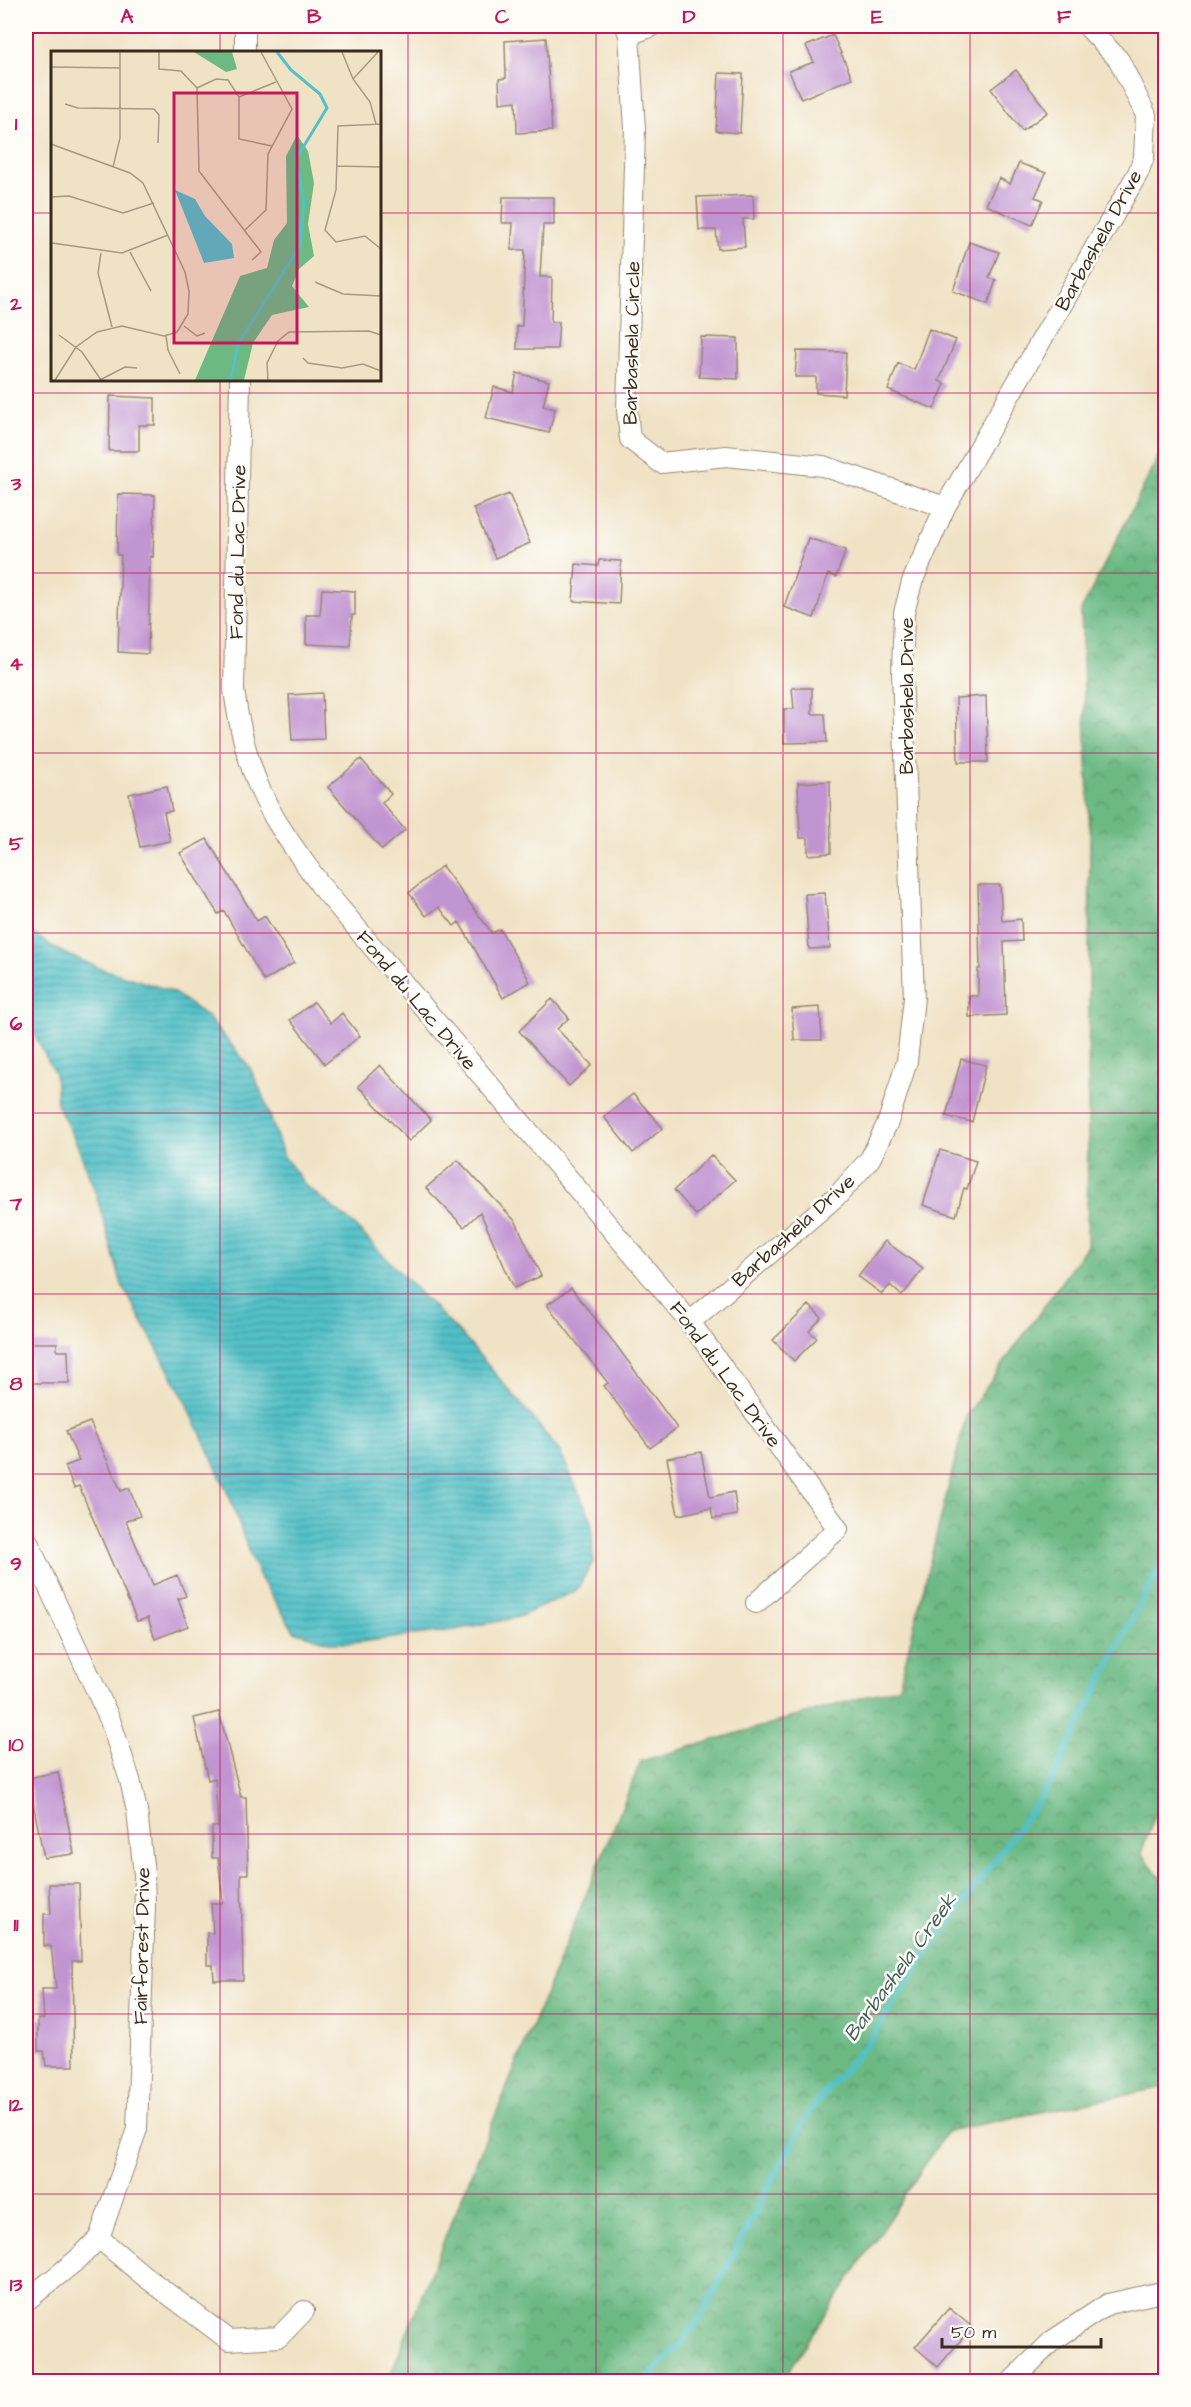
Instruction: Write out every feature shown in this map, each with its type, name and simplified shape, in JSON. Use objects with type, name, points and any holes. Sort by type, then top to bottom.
[{"type":"street","points":[[245,26],[245,51]]},
{"type":"street","points":[[627,30],[653,26]]},
{"type":"street","name":"Barbashela Drive","points":[[690,1322],[838,1194],[870,1158],[888,1122],[898,1092],[907,1061],[914,998],[903,684],[904,613],[912,582],[945,507],[1138,173],[1144,157],[1146,115],[1119,60],[1087,26]]},
{"type":"street","name":"Barbashela Circle","points":[[627,30],[635,129],[627,410],[630,439],[661,463],[726,456],[823,466],[904,491],[945,507]]},
{"type":"street","name":"Fond du Lac Drive","points":[[240,381],[234,690],[238,722],[256,783],[274,817],[321,886],[690,1322],[838,1529],[756,1603]]},
{"type":"street","name":"Fairforest Drive","points":[[26,1538],[110,1720],[130,1780],[137,1811],[144,1874],[136,2129],[99,2238],[78,2259],[26,2301]]},
{"type":"street","points":[[99,2238],[143,2275],[230,2340],[279,2337],[304,2311]]},
{"type":"street","points":[[1011,2382],[1052,2341],[1108,2304],[1166,2291]]},
{"type":"green space","points":[[1165,444],[1166,1787],[1141,1853],[1165,1883],[1165,2087],[947,2131],[782,2381],[388,2381],[641,1761],[899,1687],[966,1416],[1087,1246],[1090,837],[1081,611]]},
{"type":"water","points":[[26,929],[61,952],[102,969],[171,991],[207,1016],[249,1066],[264,1098],[283,1155],[306,1186],[351,1222],[467,1341],[560,1452],[592,1521],[593,1562],[577,1590],[519,1617],[454,1630],[353,1643],[332,1643],[294,1631],[261,1579],[249,1553],[230,1498],[184,1398],[122,1285],[96,1194],[77,1144],[57,1105],[55,1074],[26,1018]]},
{"type":"building","points":[[833,35],[852,78],[801,99],[789,71],[814,62],[806,46]]},
{"type":"building","points":[[546,38],[552,131],[517,133],[516,101],[500,103],[499,79],[506,78],[505,41]]},
{"type":"building","points":[[1016,70],[1048,112],[1022,131],[991,89]]},
{"type":"building","points":[[719,73],[743,74],[740,133],[716,131]]},
{"type":"building","points":[[1019,163],[1046,173],[1035,197],[1043,200],[1032,225],[986,205],[999,178],[1010,184]]},
{"type":"building","points":[[753,195],[754,219],[743,219],[745,247],[718,249],[716,230],[699,230],[697,197]]},
{"type":"building","points":[[503,197],[554,197],[554,225],[543,225],[540,277],[552,277],[551,322],[559,322],[557,349],[517,349],[517,326],[522,326],[525,250],[511,250],[513,223],[502,223]]},
{"type":"building","points":[[969,242],[999,252],[989,278],[996,280],[988,304],[953,291]]},
{"type":"building","points":[[929,329],[956,340],[939,381],[945,384],[934,409],[888,390],[898,363],[914,370]]},
{"type":"building","points":[[701,337],[738,338],[738,379],[699,377]]},
{"type":"building","points":[[797,351],[846,352],[844,395],[816,393],[816,377],[795,377]]},
{"type":"building","points":[[517,373],[549,381],[543,406],[555,409],[549,433],[486,418],[494,387],[513,392]]},
{"type":"building","points":[[110,396],[155,398],[155,425],[139,425],[139,451],[109,451]]},
{"type":"building","points":[[118,494],[155,495],[153,557],[150,556],[148,654],[118,652],[121,555],[117,555]]},
{"type":"building","points":[[509,494],[530,543],[495,558],[473,508]]},
{"type":"building","points":[[808,538],[846,550],[836,577],[828,574],[814,618],[784,607]]},
{"type":"building","points":[[599,560],[621,561],[619,604],[573,601],[576,564],[598,566]]},
{"type":"building","points":[[322,589],[355,591],[355,615],[352,615],[350,646],[306,644],[306,615],[320,615]]},
{"type":"building","points":[[792,688],[812,688],[812,714],[825,714],[827,742],[784,743],[784,709],[794,709]]},
{"type":"building","points":[[322,693],[324,739],[292,740],[289,695]]},
{"type":"building","points":[[986,696],[988,762],[958,762],[956,698]]},
{"type":"building","points":[[361,759],[391,794],[382,803],[405,830],[382,850],[328,787]]},
{"type":"building","points":[[830,781],[831,853],[808,855],[808,838],[800,838],[798,783]]},
{"type":"building","points":[[167,786],[172,811],[164,812],[170,841],[140,847],[129,794]]},
{"type":"building","points":[[207,839],[257,921],[265,916],[294,963],[264,981],[224,911],[218,914],[180,853]]},
{"type":"building","points":[[442,866],[492,933],[500,929],[530,982],[503,998],[459,922],[454,926],[439,907],[426,916],[409,893]]},
{"type":"building","points":[[978,885],[1000,885],[1002,921],[1021,919],[1022,941],[1004,942],[1006,1015],[969,1017],[969,996],[978,996],[978,969],[980,969]]},
{"type":"building","points":[[825,893],[830,948],[809,949],[805,894]]},
{"type":"building","points":[[552,999],[569,1018],[557,1029],[592,1065],[569,1086],[519,1031]]},
{"type":"building","points":[[314,1002],[331,1023],[342,1013],[360,1036],[325,1064],[290,1020]]},
{"type":"building","points":[[820,1007],[822,1040],[794,1040],[792,1009]]},
{"type":"building","points":[[961,1059],[986,1065],[972,1122],[946,1116]]},
{"type":"building","points":[[380,1065],[431,1120],[409,1141],[358,1086]]},
{"type":"building","points":[[633,1094],[663,1128],[633,1153],[604,1117]]},
{"type":"building","points":[[940,1150],[976,1161],[967,1189],[964,1188],[956,1216],[923,1205]]},
{"type":"building","points":[[711,1155],[735,1180],[696,1215],[674,1190]]},
{"type":"building","points":[[458,1160],[516,1222],[541,1276],[514,1288],[480,1212],[464,1227],[426,1188]]},
{"type":"building","points":[[885,1241],[923,1269],[902,1296],[890,1285],[882,1294],[858,1276]]},
{"type":"building","points":[[571,1288],[677,1428],[650,1448],[604,1386],[608,1383],[547,1305]]},
{"type":"building","points":[[809,1305],[822,1318],[809,1331],[817,1338],[794,1361],[773,1340]]},
{"type":"building","points":[[30,1343],[57,1343],[57,1351],[68,1351],[69,1383],[30,1383]]},
{"type":"building","points":[[90,1422],[121,1491],[129,1488],[140,1516],[126,1521],[153,1585],[177,1575],[186,1596],[178,1599],[188,1626],[155,1639],[148,1618],[137,1621],[79,1486],[74,1488],[65,1466],[79,1461],[66,1431]]},
{"type":"building","points":[[701,1452],[710,1497],[734,1492],[737,1515],[713,1519],[711,1508],[678,1515],[667,1458]]},
{"type":"building","points":[[219,1712],[241,1797],[246,1797],[248,1874],[241,1874],[243,1980],[214,1980],[213,1965],[207,1965],[207,1933],[213,1933],[211,1903],[223,1903],[218,1858],[212,1858],[212,1827],[218,1827],[215,1778],[208,1780],[194,1718]]},
{"type":"building","points":[[58,1772],[74,1854],[44,1858],[28,1778]]},
{"type":"building","points":[[49,1884],[79,1884],[81,1961],[72,1961],[74,2066],[46,2066],[44,2051],[38,2051],[38,2019],[44,2019],[42,1989],[56,1989],[51,1946],[44,1946],[44,1914],[51,1914]]},
{"type":"building","points":[[949,2308],[972,2327],[938,2367],[915,2347]]},
{"type":"waterway","name":"Barbashela Creek","points":[[643,2382],[684,2341],[702,2315],[812,2108],[870,2040],[924,1958],[1050,1784],[1135,1613],[1166,1558]]}]
